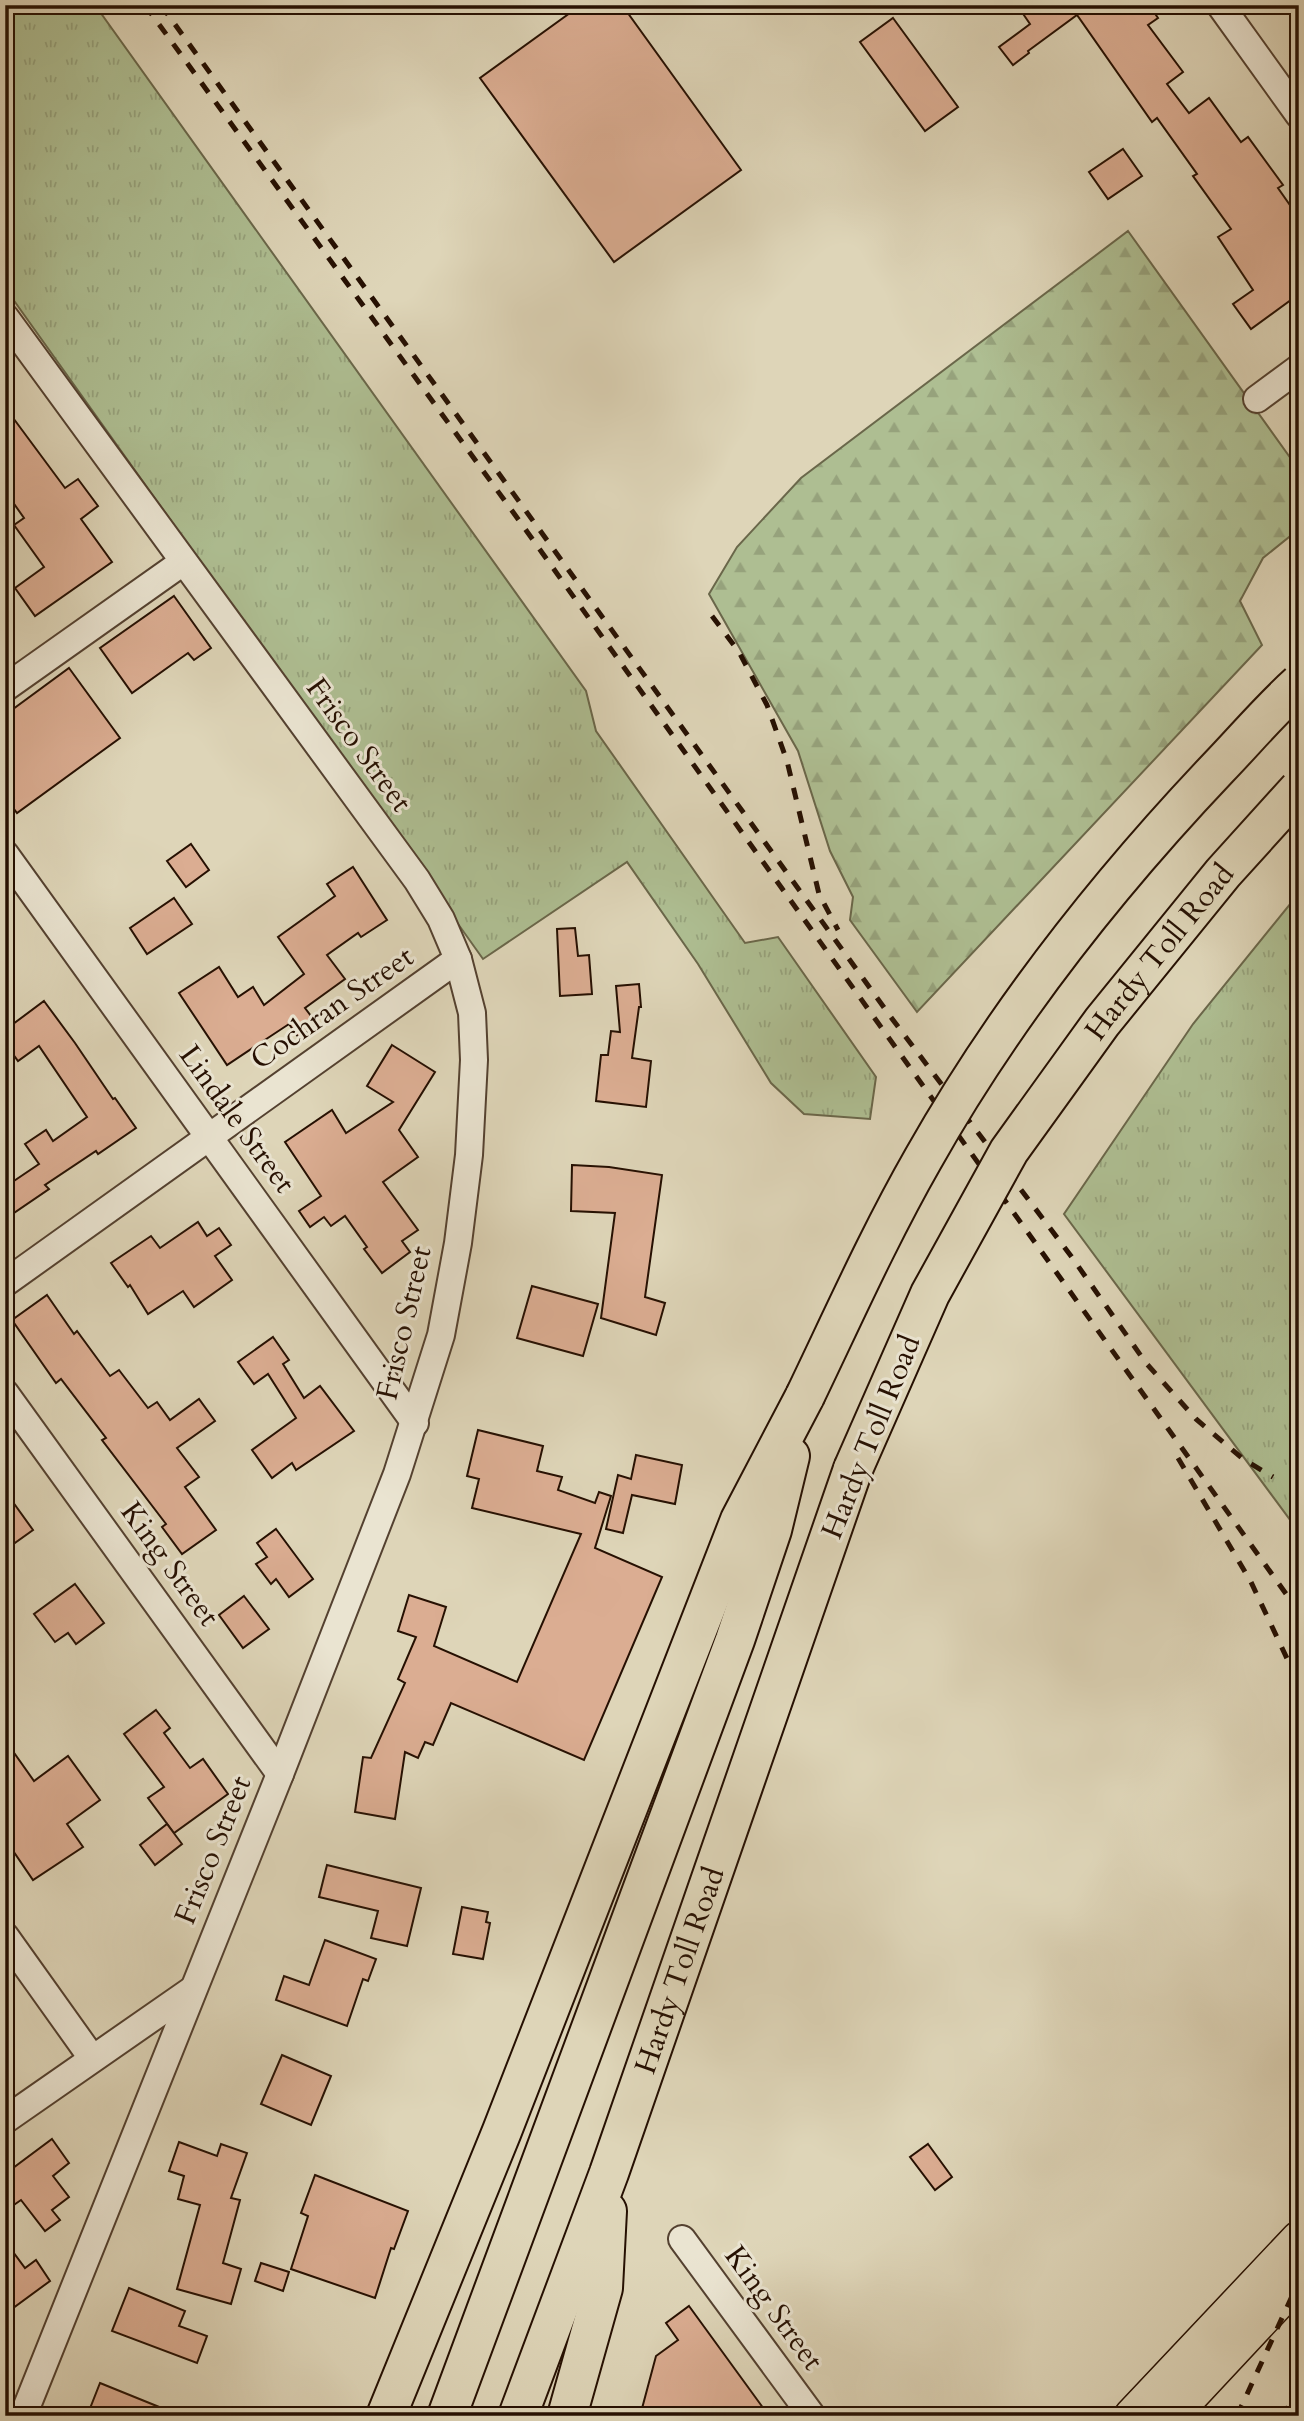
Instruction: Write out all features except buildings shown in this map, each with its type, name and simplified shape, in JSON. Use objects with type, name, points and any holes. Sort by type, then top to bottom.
[{"type":"highway","points":[[386,2416],[502,2131],[740,1520],[922,1160],[982,1060],[1039,981],[1156,834],[1299,684]]},
{"type":"highway","name":"Hardy Toll Road","points":[[609,2174],[853,1469],[930,1294],[1009,1151],[1102,1022],[1223,873],[1299,789]]},
{"type":"highway","points":[[447,2416],[735,1640],[772,1530],[805,1396]]},
{"type":"highway","points":[[518,2416],[609,2174]]},
{"type":"highway","points":[[567,2416],[603,2288],[609,2174]]},
{"type":"main road","points":[[1132,2416],[1299,2239]]},
{"type":"main road","points":[[1171,2416],[1299,2278]]},
{"type":"street","points":[[1220,5],[1299,115]]},
{"type":"street","name":"Frisco Street","points":[[5,317],[417,880],[441,919],[458,959],[472,1013],[474,1060],[469,1155],[458,1243],[441,1335],[415,1423],[280,1774],[23,2416]]},
{"type":"street","points":[[1257,399],[1299,368]]},
{"type":"street","points":[[5,688],[183,562]]},
{"type":"street","name":"Lindale Street","points":[[5,854],[415,1423]]},
{"type":"street","name":"Cochran Street","points":[[5,1283],[458,959]]},
{"type":"street","name":"King Street","points":[[5,1393],[280,1774]]},
{"type":"street","points":[[5,1937],[92,2058]]},
{"type":"street","points":[[5,2120],[192,1990]]},
{"type":"street","name":"King Street","points":[[682,2239],[812,2416]]},
{"type":"green space","points":[[5,5],[95,5],[586,691],[596,731],[745,943],[778,937],[876,1077],[870,1119],[804,1114],[771,1083],[698,964],[627,862],[483,959],[5,288]]},
{"type":"green space","points":[[1128,231],[1299,470],[1299,529],[1263,558],[1240,601],[1262,645],[917,1012],[850,920],[853,897],[830,851],[798,751],[709,594],[737,547],[801,478]]},
{"type":"green space","points":[[1299,893],[1299,1532],[1064,1214],[1193,1024]]},
{"type":"railway","points":[[145,5],[518,519],[1299,1612]]},
{"type":"railway","points":[[161,5],[893,1020],[1071,1256],[1146,1363],[1196,1419],[1243,1459],[1273,1477]]},
{"type":"railway","points":[[712,616],[739,652],[767,705],[787,761],[819,894],[838,930]]},
{"type":"railway","points":[[1178,1458],[1251,1582],[1299,1684]]},
{"type":"railway","points":[[1237,2416],[1299,2281]]},
{"type":"railway","points":[[1280,2416],[1299,2395]]}]
